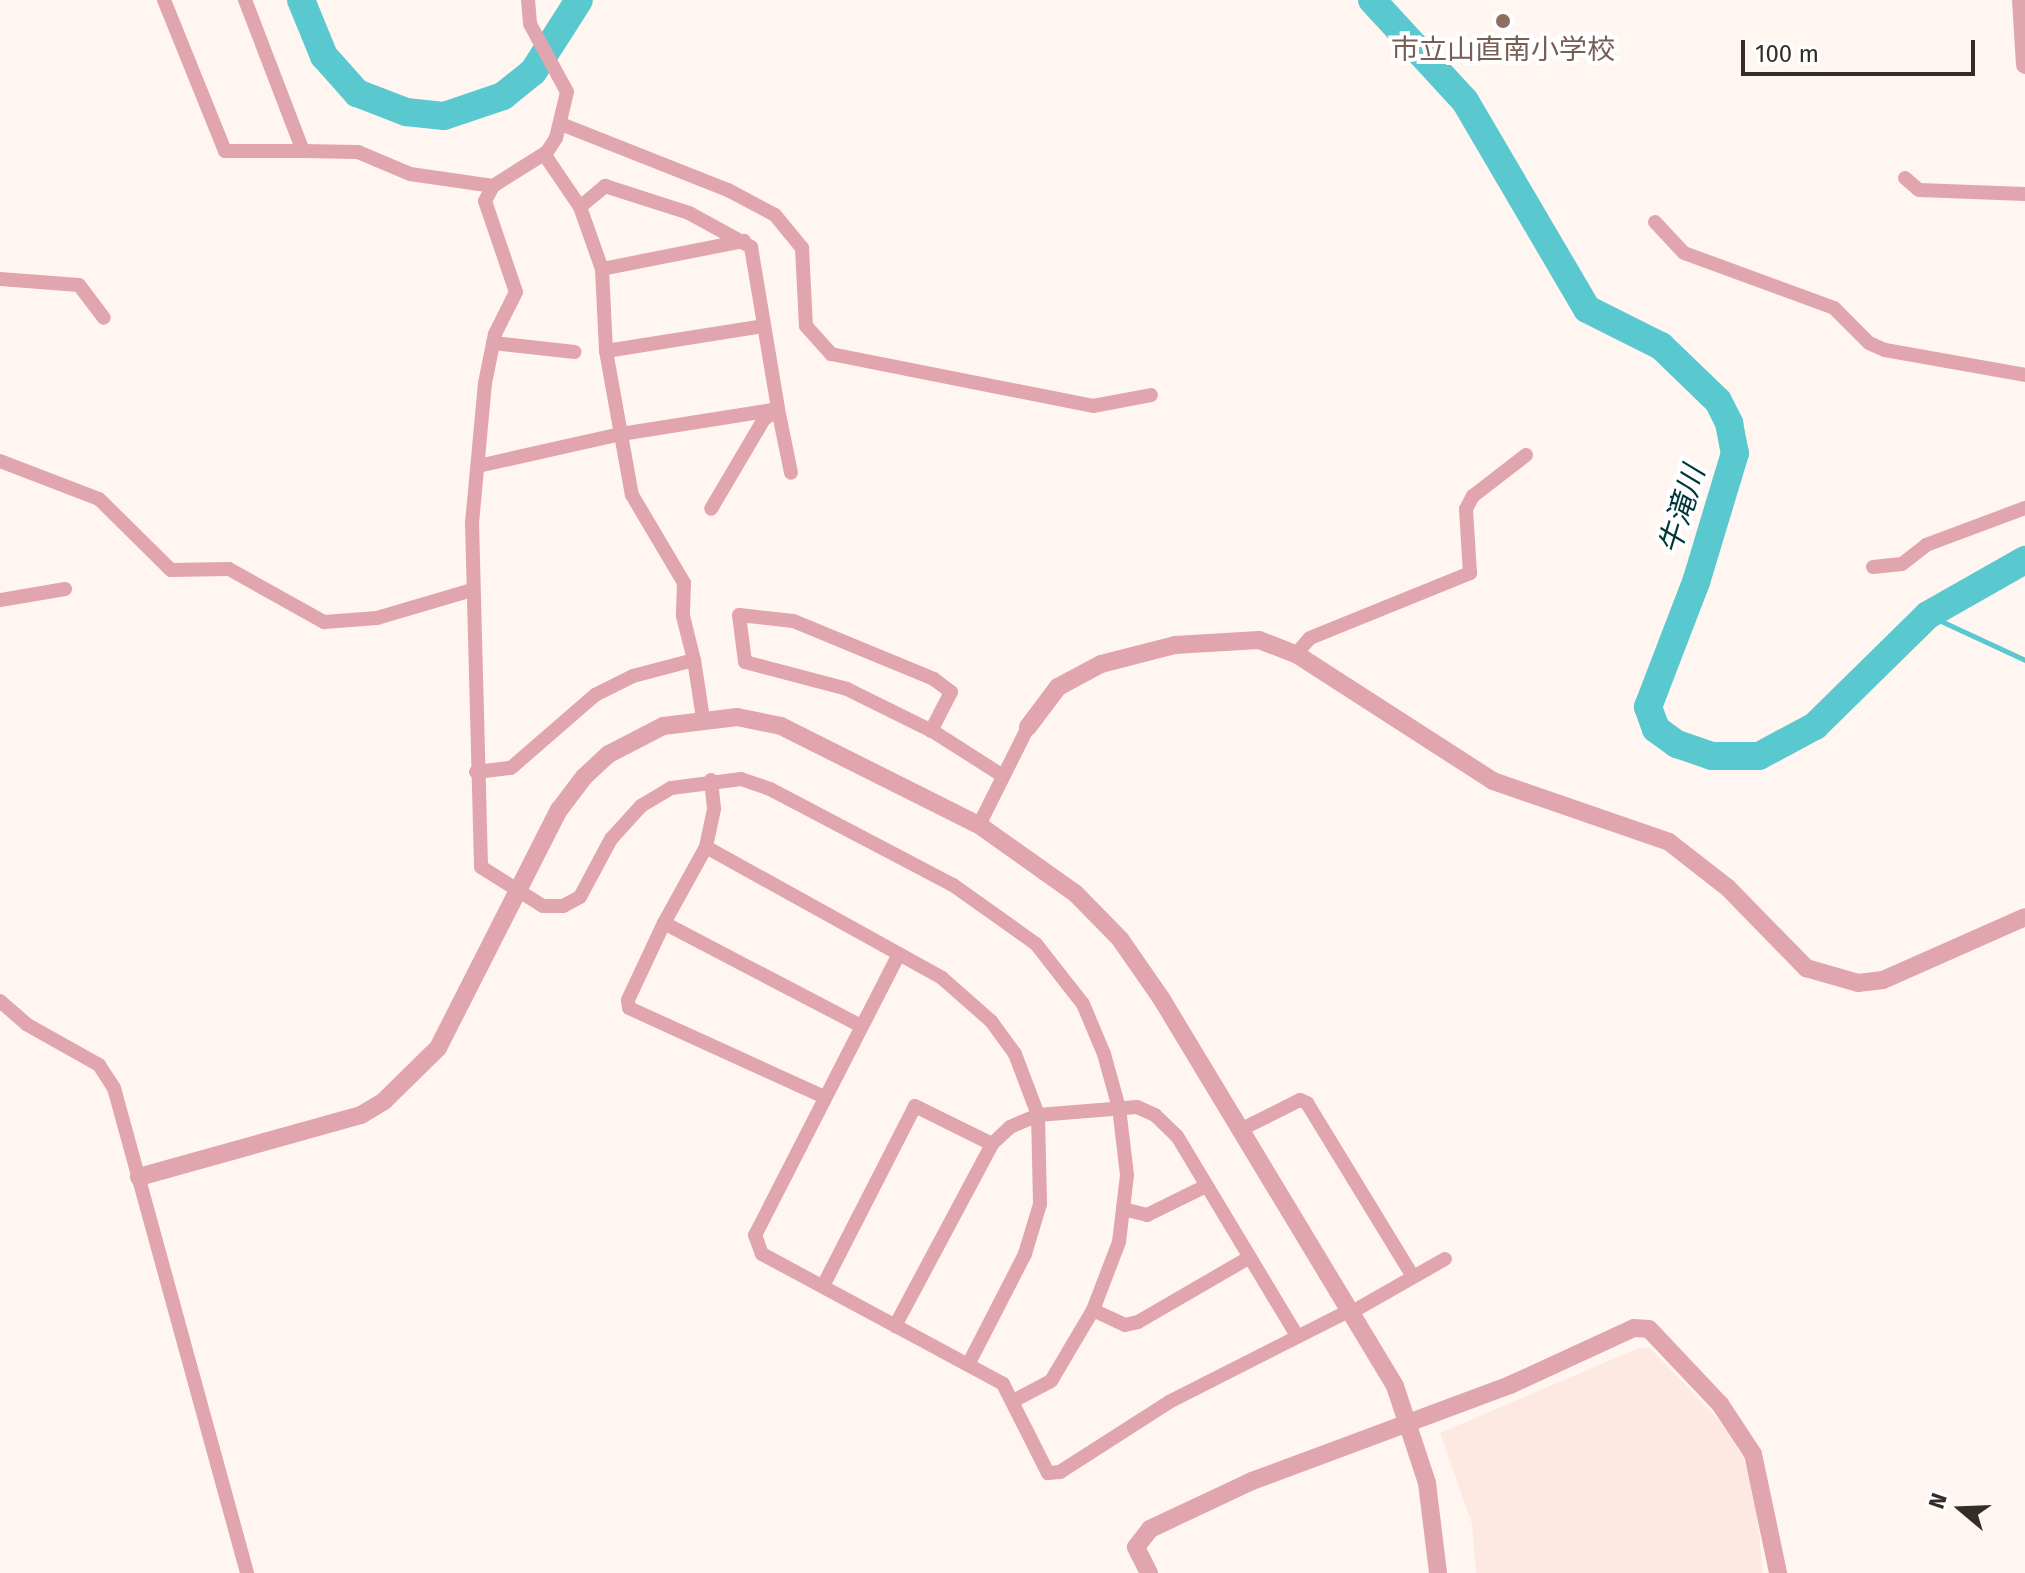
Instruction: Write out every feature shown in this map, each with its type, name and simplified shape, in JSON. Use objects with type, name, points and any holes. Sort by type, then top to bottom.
[{"type":"street","points":[[164,0],[225,151],[358,152],[410,174],[493,186]]},
{"type":"street","points":[[245,0],[303,151]]},
{"type":"street","points":[[528,0],[530,24],[565,83],[561,124],[544,154],[493,186],[485,201],[516,292],[493,343],[478,466],[472,590],[481,867],[543,906],[563,906],[580,897],[611,839],[641,806],[671,788],[711,780],[741,779],[770,789],[1003,916],[1036,944],[1083,1004],[1119,1108],[1127,1175],[1119,1242],[1093,1310],[1051,1381],[1015,1400]]},
{"type":"street","points":[[2021,0],[2025,65]]},
{"type":"street","points":[[561,124],[728,190],[775,215],[802,248],[806,326],[831,354],[1093,406],[1151,395]]},
{"type":"street","points":[[544,154],[580,207],[602,269],[606,351],[632,495],[684,583],[683,616],[703,718]]},
{"type":"street","points":[[1905,178],[1919,190],[2025,194]]},
{"type":"street","points":[[580,207],[605,186],[689,213],[751,247],[791,473]]},
{"type":"street","points":[[1655,222],[1684,253],[1834,308],[1869,343],[1885,350],[2025,375]]},
{"type":"street","points":[[602,269],[744,241]]},
{"type":"street","points":[[0,279],[79,285],[104,318]]},
{"type":"street","points":[[606,351],[763,326]]},
{"type":"street","points":[[493,343],[575,352]]},
{"type":"street","points":[[478,466],[621,434],[778,409]]},
{"type":"street","points":[[711,509],[764,419],[778,409]]},
{"type":"street","points":[[1296,654],[1310,638],[1470,573],[1466,509],[1473,496],[1526,455]]},
{"type":"street","points":[[0,461],[99,499],[171,570],[229,569],[324,622],[377,618],[472,590]]},
{"type":"street","points":[[1873,567],[1902,564],[1926,545],[2025,508]]},
{"type":"street","points":[[0,600],[65,589]]},
{"type":"street","points":[[931,731],[951,692],[934,679],[793,621],[739,615],[745,662],[821,679],[931,731],[1003,776]]},
{"type":"street","points":[[979,825],[1028,727],[1058,687],[1101,664],[1218,639],[1259,640],[1296,654],[1493,781],[1669,842],[1728,888],[1806,968],[1858,983],[1883,980],[2025,917]]},
{"type":"street","points":[[476,772],[511,768],[595,695],[633,676],[694,660]]},
{"type":"street","points":[[139,1177],[361,1115],[401,1089],[438,1048],[559,810],[584,777],[629,742],[663,726],[703,718],[737,717],[781,726],[979,825],[1076,894],[1120,939],[1395,1386],[1427,1483],[1438,1573]]},
{"type":"street","points":[[711,780],[714,809],[706,847],[664,923],[629,1008],[822,1096]]},
{"type":"street","points":[[706,847],[942,978],[991,1021],[1015,1054],[1038,1115],[1040,1204],[1025,1254],[969,1363]]},
{"type":"street","points":[[664,923],[861,1026]]},
{"type":"street","points":[[899,954],[822,1096],[755,1235],[762,1254],[1003,1384],[1015,1400],[1048,1473],[1060,1472],[1114,1433],[1296,1334],[1351,1311],[1445,1259]]},
{"type":"street","points":[[0,1001],[26,1024],[99,1065],[114,1088],[247,1573]]},
{"type":"street","points":[[1240,1130],[1300,1100],[1307,1103],[1412,1275]]},
{"type":"street","points":[[823,1286],[915,1106],[992,1144]]},
{"type":"street","points":[[895,1326],[992,1144],[1010,1127],[1038,1115],[1137,1107],[1155,1115],[1177,1136],[1296,1334]]},
{"type":"street","points":[[1123,1209],[1147,1215],[1206,1186]]},
{"type":"street","points":[[1093,1310],[1125,1325],[1138,1322],[1250,1257]]},
{"type":"street","points":[[1149,1573],[1136,1547],[1150,1529],[1252,1481],[1409,1425],[1634,1328],[1649,1329],[1720,1404],[1753,1454],[1778,1573]]},
{"type":"shaded area","points":[[1639,1348],[1650,1348],[1718,1419],[1743,1457],[1756,1502],[1763,1573],[1476,1573],[1472,1524],[1440,1433]]},
{"type":"waterway","name":"牛滝川","points":[[301,0],[324,56],[357,93],[406,112],[444,116],[503,96],[533,72],[579,0]]},
{"type":"waterway","name":"牛滝川","points":[[1372,0],[1465,101],[1587,309],[1661,346],[1718,401],[1729,423],[1735,453],[1696,582],[1648,707],[1656,729],[1677,744],[1712,756],[1759,756],[1815,726],[1928,615],[2025,560]]},
{"type":"waterway","points":[[1928,615],[2025,660]]},
{"type":"place","name":"市立山直南小学校","points":[[1503,21]]}]
